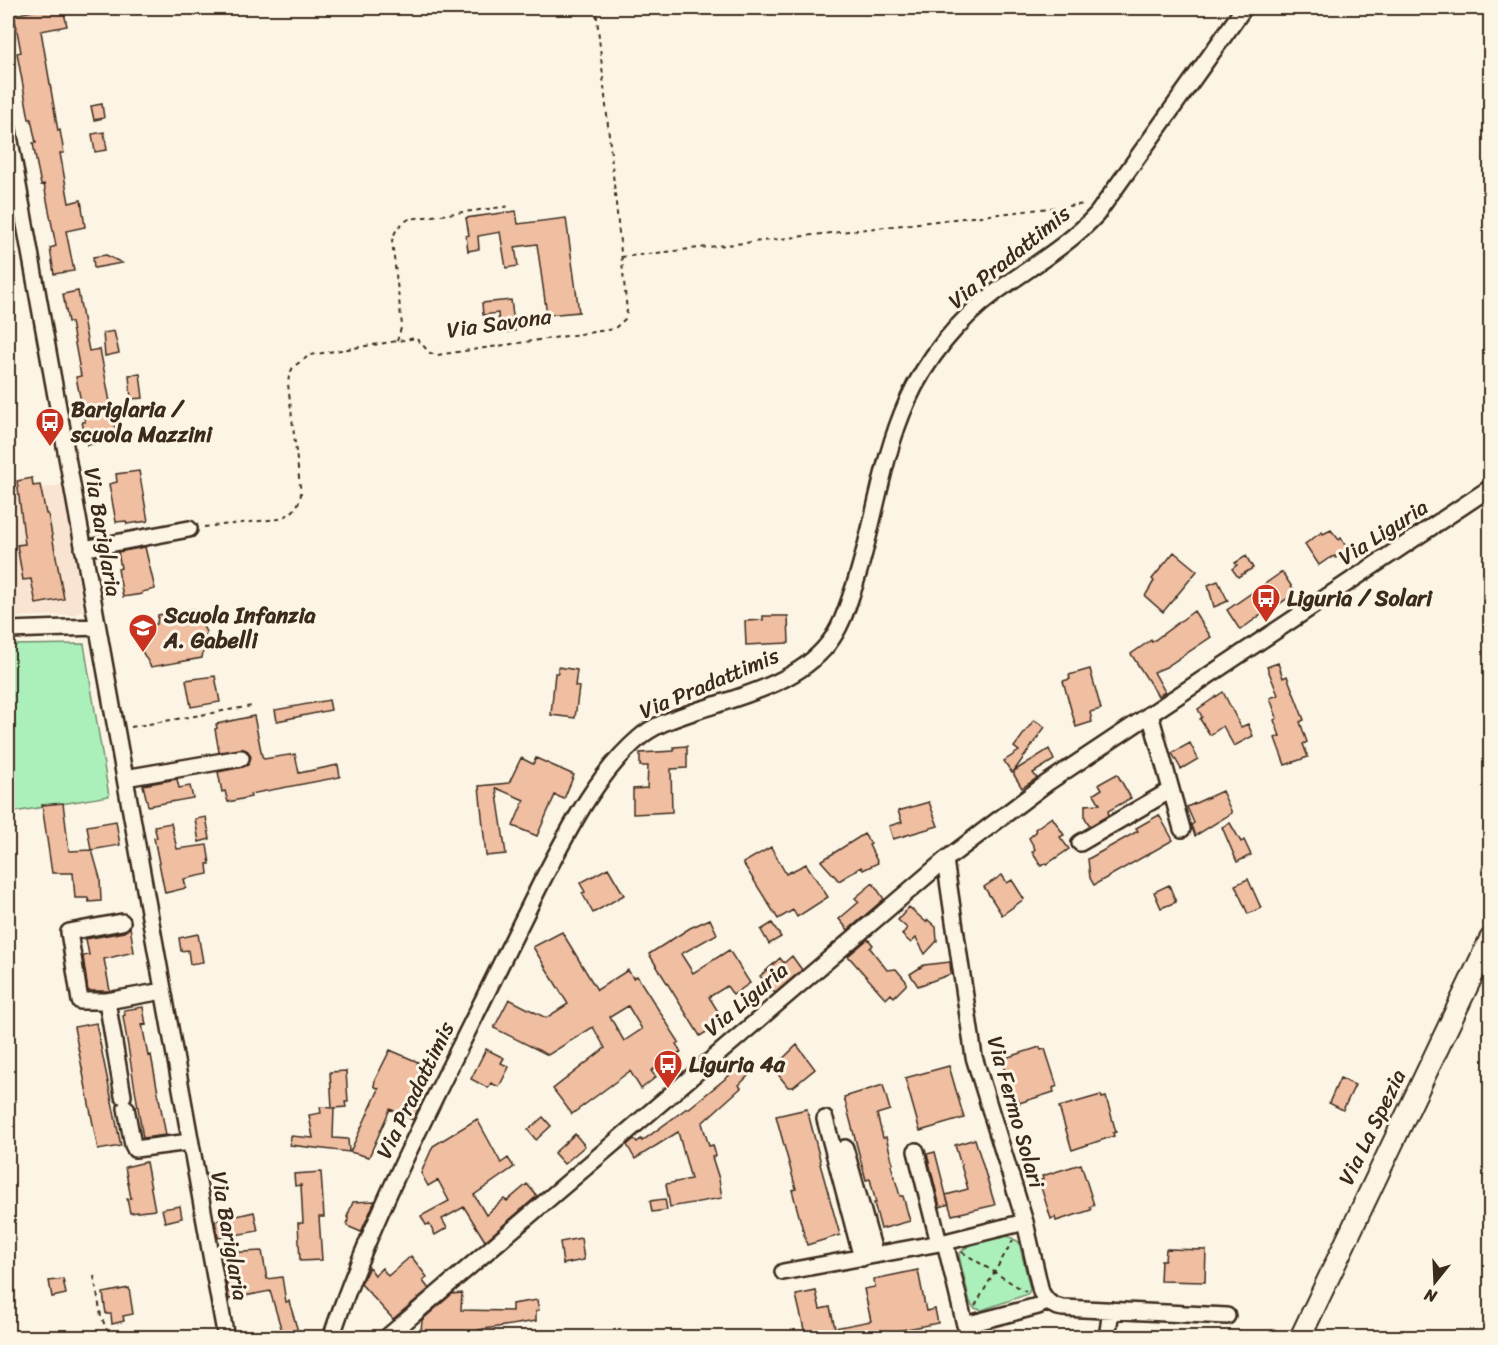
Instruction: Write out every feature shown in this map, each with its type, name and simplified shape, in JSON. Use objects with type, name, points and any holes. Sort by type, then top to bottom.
[{"type":"main road","name":"Via La Spezia","points":[[1300,1338],[1491,939]]},
{"type":"street","name":"Via Pradattimis","points":[[331,1338],[356,1268],[456,1055],[558,850],[594,792],[628,749],[654,728],[672,719],[750,693],[780,680],[808,664],[828,645],[842,624],[856,582],[893,438],[907,400],[924,370],[943,343],[967,317],[992,295],[1086,226],[1106,202],[1244,8]]},
{"type":"street","name":"Via Bariglaria","points":[[8,130],[226,1338]]},
{"type":"street","name":"Via Liguria","points":[[386,1338],[945,860],[1047,783],[1491,488]]},
{"type":"street","points":[[83,549],[189,529]]},
{"type":"street","points":[[8,630],[97,627]]},
{"type":"street","points":[[1150,714],[1182,829]]},
{"type":"street","points":[[125,778],[241,758]]},
{"type":"street","points":[[1080,843],[1171,790]]},
{"type":"street","name":"Via Fermo Solari","points":[[945,860],[974,1057],[1024,1222],[1041,1292],[1047,1302]]},
{"type":"street","points":[[122,922],[69,932],[80,1001],[107,1001],[163,991]]},
{"type":"street","points":[[107,1001],[135,1149],[142,1150],[190,1142]]},
{"type":"street","points":[[825,1119],[869,1257]]},
{"type":"street","points":[[845,1148],[869,1257]]},
{"type":"street","points":[[916,1151],[965,1324],[1047,1302],[1054,1307],[1063,1308],[1227,1316]]},
{"type":"street","points":[[783,1272],[942,1243],[1024,1222]]},
{"type":"street","points":[[1107,1338],[1111,1310]]},
{"type":"path","name":"Via Savona","points":[[189,529],[279,519],[296,510],[301,494],[288,384],[293,367],[310,355],[416,338],[430,353],[437,355],[614,329],[625,319],[627,311],[596,8]]},
{"type":"path","points":[[621,256],[1106,202]]},
{"type":"path","points":[[397,341],[402,325],[392,241],[394,232],[400,224],[409,219],[511,206]]},
{"type":"path","points":[[116,730],[252,706]]},
{"type":"path","points":[[974,1308],[1014,1238]]},
{"type":"path","points":[[961,1251],[1028,1294]]},
{"type":"path","points":[[94,1276],[101,1316],[110,1338]]},
{"type":"shaded area","points":[[32,477],[34,485],[41,484],[42,488],[63,485],[83,609],[75,615],[8,617],[8,490],[16,488],[14,480]]},
{"type":"green space","points":[[84,644],[109,796],[8,813],[8,645]]},
{"type":"green space","points":[[1008,1236],[1019,1242],[1030,1289],[1028,1294],[982,1310],[974,1308],[970,1302],[959,1256],[962,1251],[973,1244]]},
{"type":"building","points":[[42,8],[63,8],[67,26],[41,31],[58,131],[60,130],[64,153],[60,153],[69,203],[81,200],[85,227],[66,231],[74,271],[54,274],[50,248],[56,246],[44,184],[41,185],[36,160],[33,143],[36,143],[31,119],[29,119],[17,53],[21,52],[14,15]]},
{"type":"building","points":[[102,104],[104,118],[94,120],[91,106]]},
{"type":"building","points":[[104,132],[107,150],[95,152],[92,134]]},
{"type":"building","points":[[516,211],[518,224],[566,218],[579,312],[547,315],[537,244],[515,247],[518,266],[506,268],[500,232],[478,236],[479,249],[468,251],[466,236],[469,235],[466,218]]},
{"type":"building","points":[[106,255],[122,263],[94,268],[93,257]]},
{"type":"building","points":[[78,291],[89,351],[100,349],[117,439],[87,445],[76,377],[81,376],[71,322],[68,322],[63,294]]},
{"type":"building","points":[[511,300],[515,331],[500,333],[498,313],[483,315],[482,303]]},
{"type":"building","points":[[114,331],[119,353],[105,356],[103,333]]},
{"type":"building","points":[[140,374],[143,398],[131,399],[129,375]]},
{"type":"building","points":[[139,471],[148,521],[127,524],[126,521],[116,522],[109,484],[117,482],[116,474]]},
{"type":"building","points":[[32,478],[33,486],[40,485],[46,514],[48,514],[64,599],[36,604],[31,579],[23,580],[17,545],[25,544],[17,481]]},
{"type":"building","points":[[1331,530],[1339,540],[1341,538],[1348,550],[1319,565],[1305,544],[1322,532],[1323,534]]},
{"type":"building","points":[[145,547],[155,589],[123,597],[118,569],[121,568],[118,552]]},
{"type":"building","points":[[1174,552],[1197,571],[1163,612],[1145,596],[1154,581],[1152,579]]},
{"type":"building","points":[[1246,556],[1253,568],[1238,577],[1232,569],[1237,565],[1235,563]]},
{"type":"building","points":[[1282,572],[1296,593],[1240,630],[1227,610]]},
{"type":"building","points":[[1218,581],[1228,601],[1214,607],[1208,585]]},
{"type":"building","points":[[193,609],[206,632],[202,658],[151,667],[138,644],[141,626],[157,624],[158,615]]},
{"type":"building","points":[[1194,611],[1211,637],[1166,667],[1154,672],[1165,692],[1158,696],[1131,654],[1151,640],[1152,642]]},
{"type":"building","points":[[763,616],[788,616],[789,643],[746,645],[745,621],[763,620]]},
{"type":"building","points":[[1278,663],[1283,678],[1287,676],[1304,720],[1300,722],[1307,742],[1303,744],[1308,757],[1285,765],[1275,738],[1280,736],[1270,698],[1278,695],[1267,667]]},
{"type":"building","points":[[558,667],[577,670],[575,686],[579,687],[575,718],[551,715],[555,673],[558,673]]},
{"type":"building","points":[[1090,669],[1101,709],[1090,712],[1092,722],[1076,727],[1063,681],[1070,679],[1069,675]]},
{"type":"building","points":[[215,676],[220,702],[191,707],[186,680]]},
{"type":"building","points":[[1223,692],[1241,727],[1248,724],[1253,736],[1234,746],[1223,726],[1210,735],[1200,719],[1202,717],[1198,709]]},
{"type":"building","points":[[329,700],[331,710],[277,721],[275,710]]},
{"type":"building","points":[[254,716],[264,759],[295,754],[299,773],[338,765],[340,777],[250,794],[251,797],[228,802],[225,791],[222,792],[218,772],[248,765],[251,757],[244,749],[219,752],[216,724]]},
{"type":"building","points":[[1034,720],[1045,727],[1012,773],[1004,761],[1019,751],[1014,747]]},
{"type":"building","points":[[1190,743],[1198,759],[1181,769],[1172,753]]},
{"type":"building","points":[[687,746],[687,768],[671,769],[672,812],[633,814],[633,789],[647,788],[648,766],[640,766],[640,753],[674,751],[674,747]]},
{"type":"building","points":[[1049,749],[1054,760],[1033,773],[1037,778],[1022,788],[1014,771]]},
{"type":"building","points":[[521,758],[533,764],[536,758],[574,775],[564,799],[555,795],[537,836],[513,826],[524,800],[496,788],[506,854],[486,856],[479,786],[509,783]]},
{"type":"building","points":[[1117,774],[1131,798],[1108,811],[1109,815],[1090,826],[1085,818],[1085,805],[1100,804],[1094,794],[1102,789],[1099,784]]},
{"type":"building","points":[[177,779],[179,788],[190,786],[193,798],[148,806],[143,785]]},
{"type":"building","points":[[1222,791],[1232,813],[1195,836],[1191,825],[1194,823],[1187,807]]},
{"type":"building","points":[[929,802],[938,826],[893,839],[889,826],[902,822],[898,811]]},
{"type":"building","points":[[63,803],[69,851],[92,850],[100,878],[101,901],[89,902],[88,898],[75,898],[73,873],[52,873],[42,805]]},
{"type":"building","points":[[1159,815],[1173,840],[1094,885],[1090,878],[1088,859],[1138,831],[1136,828]]},
{"type":"building","points":[[206,817],[210,839],[199,842],[195,819]]},
{"type":"building","points":[[1052,817],[1064,835],[1060,837],[1069,849],[1041,866],[1032,852],[1035,849],[1029,838],[1036,832],[1035,829]]},
{"type":"building","points":[[116,821],[120,845],[91,850],[87,826]]},
{"type":"building","points":[[171,823],[177,849],[207,845],[210,864],[207,864],[208,874],[184,879],[186,888],[165,893],[154,838],[157,837],[154,826]]},
{"type":"building","points":[[1230,823],[1241,842],[1244,840],[1251,855],[1237,862],[1222,827]]},
{"type":"building","points":[[864,834],[871,844],[869,845],[878,863],[863,870],[861,867],[839,881],[821,861]]},
{"type":"building","points":[[771,847],[786,874],[806,864],[828,897],[797,917],[793,910],[778,919],[743,863]]},
{"type":"building","points":[[608,868],[624,895],[593,913],[582,893],[585,892],[580,883]]},
{"type":"building","points":[[1002,875],[1007,883],[1012,880],[1024,899],[1002,915],[984,887]]},
{"type":"building","points":[[1248,879],[1261,908],[1248,914],[1235,885]]},
{"type":"building","points":[[873,883],[884,899],[848,930],[839,919],[859,902],[855,898]]},
{"type":"building","points":[[1169,885],[1176,902],[1161,908],[1154,892]]},
{"type":"building","points":[[909,907],[926,922],[928,920],[936,927],[937,941],[925,954],[916,938],[911,943],[902,935],[907,928],[898,920]]},
{"type":"building","points":[[710,919],[717,934],[681,954],[693,973],[729,950],[750,983],[733,995],[727,986],[709,997],[724,1021],[700,1036],[649,954],[690,928]]},
{"type":"building","points":[[772,923],[781,937],[769,944],[761,930]]},
{"type":"building","points":[[130,927],[134,952],[104,959],[110,991],[88,991],[83,956],[89,955],[86,939],[124,932]]},
{"type":"building","points":[[562,932],[597,990],[628,970],[633,978],[637,976],[679,1042],[676,1044],[681,1052],[651,1071],[656,1077],[641,1089],[630,1071],[572,1114],[553,1089],[605,1048],[593,1027],[548,1055],[494,1028],[509,999],[546,1018],[568,1004],[533,947]],"holes":[[[628,1006],[642,1029],[624,1041],[610,1017]]]},
{"type":"building","points":[[198,934],[203,962],[190,964],[188,950],[181,951],[179,938]]},
{"type":"building","points":[[868,939],[873,945],[870,948],[887,970],[896,969],[906,981],[906,985],[894,997],[891,994],[886,999],[848,956]]},
{"type":"building","points":[[792,956],[802,970],[775,993],[760,976],[780,958],[784,963]]},
{"type":"building","points":[[950,962],[951,974],[918,986],[910,974],[924,965]]},
{"type":"building","points":[[143,1007],[146,1025],[142,1024],[148,1056],[151,1055],[166,1135],[143,1138],[123,1016],[125,1015],[124,1010]]},
{"type":"building","points":[[96,1023],[121,1146],[98,1150],[74,1027]]},
{"type":"building","points":[[797,1045],[815,1069],[793,1087],[788,1087],[773,1068]]},
{"type":"building","points":[[1040,1047],[1041,1050],[1045,1049],[1057,1086],[1053,1088],[1054,1092],[1019,1103],[1018,1099],[1014,1100],[1002,1062],[1006,1061],[1005,1058]]},
{"type":"building","points":[[486,1049],[504,1058],[501,1063],[509,1067],[499,1087],[491,1083],[488,1088],[471,1079]]},
{"type":"building","points":[[390,1050],[418,1062],[417,1066],[425,1071],[410,1101],[420,1105],[413,1120],[390,1109],[369,1157],[350,1152],[379,1089],[374,1086],[375,1080]]},
{"type":"building","points":[[741,1066],[750,1074],[739,1085],[741,1088],[702,1123],[709,1146],[713,1145],[716,1156],[712,1157],[722,1198],[670,1207],[666,1184],[691,1179],[678,1132],[635,1159],[627,1145],[634,1139],[637,1142],[641,1139],[642,1141],[688,1109]]},
{"type":"building","points":[[949,1066],[964,1118],[920,1131],[905,1078]]},
{"type":"building","points":[[346,1071],[348,1102],[345,1102],[346,1107],[334,1108],[333,1138],[348,1139],[349,1152],[290,1145],[291,1136],[313,1138],[309,1115],[321,1113],[320,1107],[332,1108],[330,1072]]},
{"type":"building","points":[[1340,1078],[1355,1085],[1343,1110],[1329,1103]]},
{"type":"building","points":[[883,1085],[890,1110],[877,1114],[883,1138],[886,1137],[900,1196],[903,1196],[910,1221],[881,1229],[870,1179],[866,1180],[844,1097]]},
{"type":"building","points":[[1101,1095],[1102,1098],[1106,1097],[1116,1132],[1113,1133],[1114,1136],[1072,1150],[1059,1107]]},
{"type":"building","points":[[807,1109],[840,1235],[807,1245],[792,1190],[796,1189],[776,1116]]},
{"type":"building","points":[[543,1117],[551,1126],[536,1140],[528,1130]]},
{"type":"building","points":[[477,1119],[501,1163],[508,1158],[514,1167],[474,1195],[486,1215],[504,1199],[507,1201],[527,1184],[537,1196],[485,1241],[464,1207],[442,1219],[447,1228],[435,1235],[421,1216],[449,1201],[438,1180],[428,1186],[421,1173],[433,1146]]},
{"type":"building","points":[[575,1134],[585,1146],[564,1164],[554,1153]]},
{"type":"building","points":[[975,1139],[995,1205],[952,1215],[949,1204],[940,1207],[927,1154],[935,1152],[946,1195],[968,1189],[955,1145]]},
{"type":"building","points":[[146,1162],[155,1210],[130,1213],[127,1199],[131,1198],[125,1167]]},
{"type":"building","points":[[1081,1164],[1094,1205],[1090,1207],[1091,1210],[1056,1221],[1055,1217],[1051,1219],[1039,1181],[1043,1179],[1042,1176]]},
{"type":"building","points":[[321,1172],[324,1217],[319,1217],[322,1260],[300,1261],[298,1223],[303,1223],[301,1185],[295,1186],[294,1174]]},
{"type":"building","points":[[665,1199],[667,1210],[652,1212],[650,1201]]},
{"type":"building","points":[[375,1201],[361,1232],[347,1226],[347,1217],[353,1202]]},
{"type":"building","points":[[180,1206],[182,1218],[165,1222],[162,1209]]},
{"type":"building","points":[[254,1212],[258,1231],[218,1238],[215,1221]]},
{"type":"building","points":[[581,1238],[584,1260],[563,1264],[560,1242]]},
{"type":"building","points":[[1166,1249],[1206,1250],[1205,1282],[1160,1281],[1161,1260],[1165,1260]]},
{"type":"building","points":[[262,1251],[267,1279],[282,1277],[286,1302],[289,1301],[300,1338],[284,1338],[270,1291],[229,1299],[222,1253]]},
{"type":"building","points":[[411,1256],[427,1277],[423,1281],[429,1289],[393,1319],[361,1284],[369,1267],[375,1275],[382,1268],[388,1276]]},
{"type":"building","points":[[918,1270],[926,1311],[935,1309],[938,1323],[861,1338],[806,1338],[796,1295],[816,1291],[820,1309],[830,1307],[835,1328],[871,1321],[864,1289],[875,1287],[874,1279]]},
{"type":"building","points":[[63,1279],[66,1294],[52,1297],[49,1281]]},
{"type":"building","points":[[129,1288],[133,1314],[123,1316],[124,1321],[112,1324],[111,1314],[106,1314],[103,1293]]},
{"type":"building","points":[[462,1293],[461,1310],[512,1311],[512,1304],[537,1300],[539,1310],[536,1311],[536,1321],[478,1330],[477,1334],[421,1331],[422,1320],[452,1294]]},
{"type":"place","name":"Bariglaria / scuola Mazzini","points":[[50,448]]},
{"type":"place","name":"Liguria / Solari","points":[[1266,624]]},
{"type":"place","name":"Scuola Infanzia A. Gabelli","points":[[143,654]]},
{"type":"place","name":"Liguria 4a","points":[[668,1090]]}]
